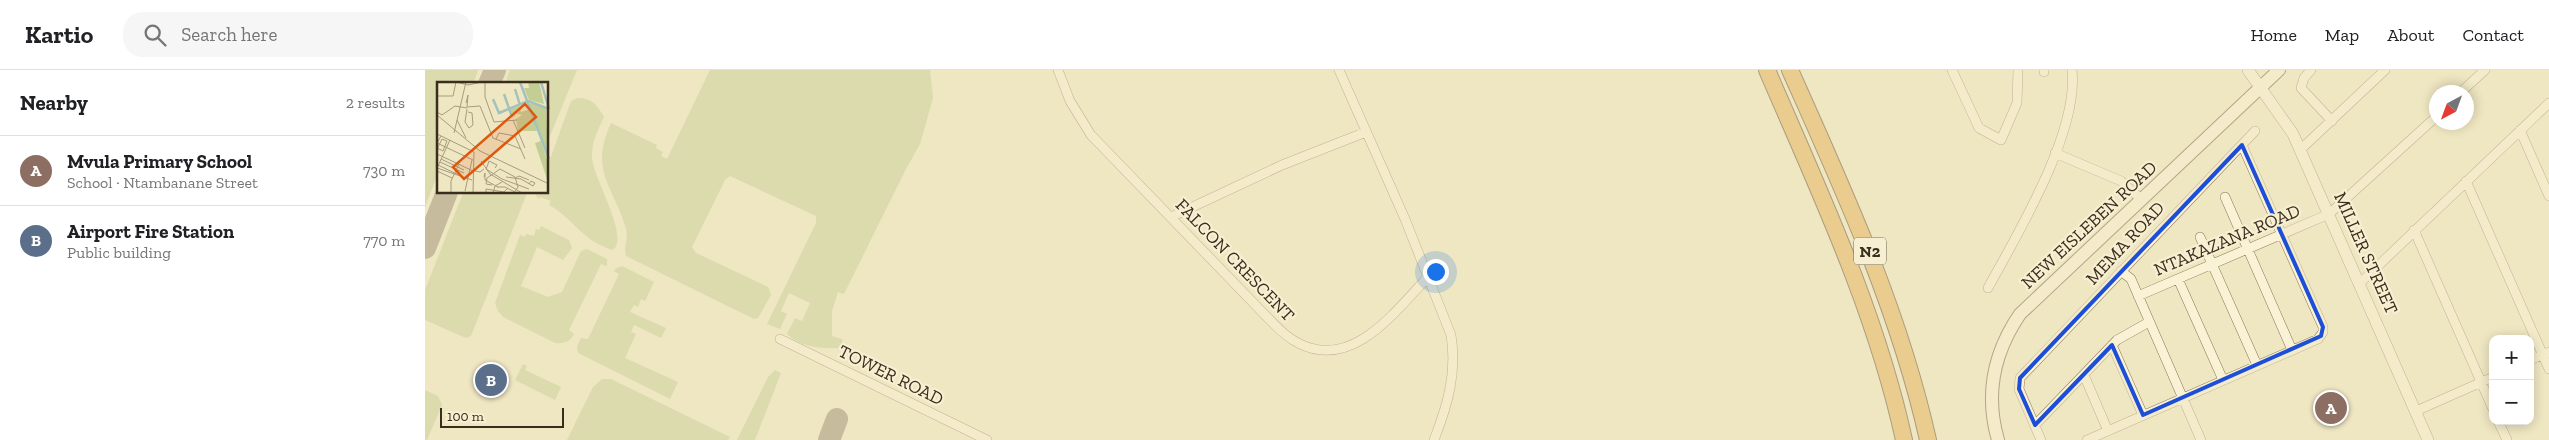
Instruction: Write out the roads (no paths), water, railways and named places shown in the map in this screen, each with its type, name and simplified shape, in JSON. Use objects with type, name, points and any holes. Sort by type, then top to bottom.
[{"type":"highway","name":"N2","points":[[1767,70],[1869,314],[1897,407],[1904,440]]},
{"type":"highway","name":"N2","points":[[1790,70],[1862,233],[1887,297],[1928,440]]},
{"type":"highway","points":[[1895,440],[1893,418],[1897,407]]},
{"type":"main road","name":"NEW EISLEBEN ROAD","points":[[1998,440],[1992,414],[1992,385],[2000,353],[2016,320],[2027,307],[2279,70]]},
{"type":"street","name":"FALCON CRESCENT","points":[[1058,70],[1070,101],[1091,134],[1286,335],[1299,344],[1313,348],[1342,348],[1364,340],[1429,276]]},
{"type":"street","points":[[1339,70],[1447,319],[1454,354],[1452,388],[1434,440]]},
{"type":"street","points":[[1952,70],[1979,128],[2001,140],[2017,102],[2018,70]]},
{"type":"street","points":[[1989,288],[2055,153],[2067,118],[2072,70]]},
{"type":"street","name":"MILLER STREET","points":[[2248,70],[2259,88],[2288,125],[2360,282],[2428,440]]},
{"type":"street","points":[[2311,70],[2304,78],[2301,88],[2332,121]]},
{"type":"street","points":[[2300,150],[2385,70]]},
{"type":"street","points":[[2469,85],[2485,70]]},
{"type":"street","points":[[2360,282],[2549,103]]},
{"type":"street","points":[[2329,214],[2429,123]]},
{"type":"street","points":[[2520,130],[2549,196]]},
{"type":"street","name":"MEMA ROAD","points":[[2035,425],[2019,389],[2019,378],[2255,131]]},
{"type":"street","points":[[1171,217],[1283,166],[1366,132]]},
{"type":"street","points":[[2087,440],[2318,339],[2323,332],[2323,327],[2282,232],[2242,145]]},
{"type":"street","points":[[2055,153],[2121,181],[2141,199]]},
{"type":"street","points":[[2466,181],[2546,354],[2549,369]]},
{"type":"street","points":[[2225,197],[2292,350]]},
{"type":"street","name":"NTAKAZANA ROAD","points":[[2138,296],[2282,232],[2329,214]]},
{"type":"street","points":[[2414,230],[2489,400]]},
{"type":"street","points":[[2200,237],[2257,366]]},
{"type":"street","points":[[2121,271],[2131,279],[2201,440]]},
{"type":"street","points":[[2178,279],[2223,380]]},
{"type":"street","points":[[2041,440],[2035,425],[2117,340],[2149,322]]},
{"type":"street","name":"TOWER ROAD","points":[[781,338],[987,440]]},
{"type":"street","points":[[2112,346],[2143,415]]},
{"type":"street","points":[[2534,358],[2546,354]]},
{"type":"street","points":[[2084,375],[2108,431]]},
{"type":"street","points":[[2416,411],[2489,378]]},
{"type":"street","points":[[2500,425],[2507,440]]},
{"type":"place","name":"Airport Fire Station","points":[[491,380]]},
{"type":"place","name":"Mvula Primary School","points":[[2331,408]]}]
